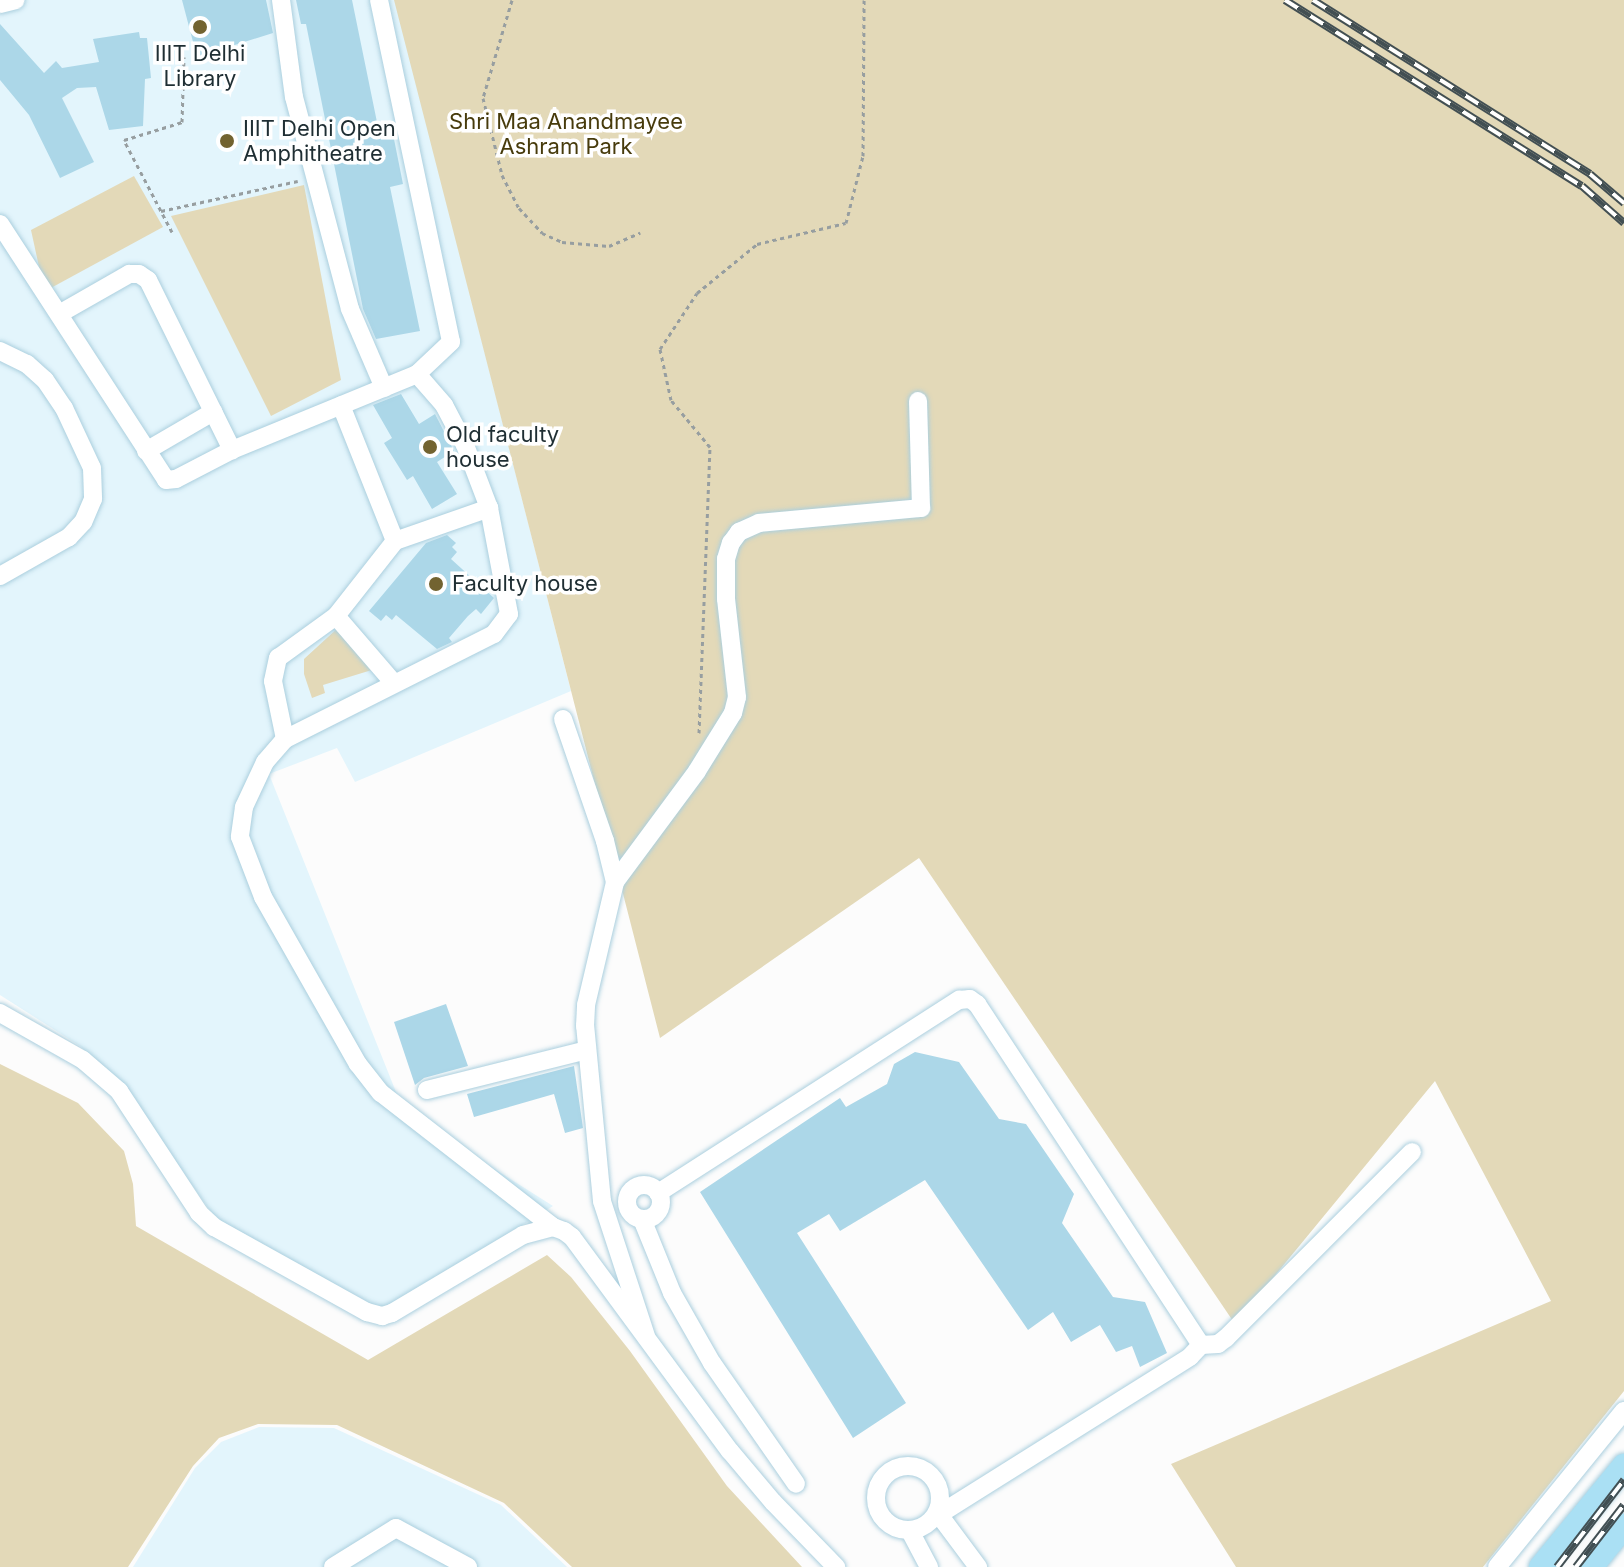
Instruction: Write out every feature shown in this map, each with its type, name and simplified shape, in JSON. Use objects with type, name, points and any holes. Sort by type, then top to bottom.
[{"type":"main road","points":[[1541,1567],[1624,1466]]},
{"type":"main road","points":[[1591,1567],[1623,1531]]},
{"type":"street","points":[[0,4],[16,0]]},
{"type":"street","points":[[281,0],[294,97],[350,309],[384,388]]},
{"type":"street","points":[[0,224],[160,476],[172,480],[232,450],[417,374],[451,342],[379,0]]},
{"type":"street","points":[[59,314],[119,279],[139,274],[154,291],[232,450]]},
{"type":"street","points":[[0,351],[27,364],[45,380],[64,408],[92,468],[93,499],[83,522],[69,537],[0,576]]},
{"type":"street","points":[[417,374],[444,405],[465,445],[489,508],[506,590],[506,621],[494,634],[393,682],[285,739],[265,762],[240,822],[248,865],[351,1053],[381,1093],[553,1227],[572,1237],[741,1464],[836,1567]]},
{"type":"street","points":[[646,1336],[602,1201],[587,1050],[586,1005],[615,882],[728,724],[737,697],[726,599],[726,559],[731,543],[739,532],[759,523],[921,508],[918,401]]},
{"type":"street","points":[[341,405],[395,541]]},
{"type":"street","points":[[146,451],[213,412]]},
{"type":"street","points":[[285,739],[273,681],[274,664],[336,616],[395,541],[489,508]]},
{"type":"street","points":[[336,616],[393,682]]},
{"type":"street","points":[[563,719],[605,841],[615,882]]},
{"type":"street","points":[[658,1193],[959,1000],[970,999],[1092,1175],[1201,1345]]},
{"type":"street","points":[[0,1013],[83,1060],[119,1091],[199,1213],[214,1227],[367,1312],[382,1316],[392,1313],[523,1235],[553,1227]]},
{"type":"street","points":[[427,1090],[587,1050]]},
{"type":"street","points":[[978,1567],[939,1513],[940,1495],[931,1475],[911,1466],[891,1472],[878,1488],[878,1509],[891,1525],[910,1531],[929,1523],[939,1513],[1190,1357],[1201,1345],[1218,1344],[1226,1338],[1412,1152]]},
{"type":"street","points":[[612,1236],[624,1232],[639,1218],[657,1214],[661,1204],[658,1193],[650,1186],[640,1185],[631,1191],[627,1200],[629,1211],[639,1218],[672,1293],[712,1363],[796,1484]]},
{"type":"street","points":[[602,1201],[615,1197],[627,1200]]},
{"type":"street","points":[[1497,1567],[1624,1411]]},
{"type":"street","points":[[741,1464],[770,1446]]},
{"type":"street","points":[[333,1567],[396,1528],[468,1567]]},
{"type":"street","points":[[910,1531],[929,1567]]},
{"type":"path","points":[[512,0],[483,98],[502,175],[519,208],[542,233],[562,242],[609,246],[640,233]]},
{"type":"path","points":[[697,771],[710,447],[671,400],[660,349],[697,293],[757,244],[846,223],[863,156],[864,0]]},
{"type":"path","points":[[172,232],[124,140],[182,122],[184,57]]},
{"type":"path","points":[[161,211],[315,177]]},
{"type":"shaded area","points":[[0,0],[395,0],[571,691],[355,782],[337,748],[269,774],[404,1112],[553,1206],[388,1309],[337,1296],[214,1216],[118,1080],[80,1046],[0,995]]},
{"type":"shaded area","points":[[259,1427],[334,1428],[501,1505],[567,1567],[133,1567],[195,1468],[221,1442]]},
{"type":"green space","name":"Shri Maa Anandmayee Ashram Park","points":[[394,0],[1624,0],[1624,1391],[1483,1567],[1236,1567],[1171,1464],[1551,1301],[1435,1081],[1235,1324],[919,858],[660,1038]]},
{"type":"green space","points":[[134,176],[163,227],[49,289],[41,276],[31,230]]},
{"type":"green space","points":[[304,185],[341,380],[271,416],[171,216]]},
{"type":"green space","points":[[340,626],[375,669],[323,685],[325,693],[312,698],[304,674],[304,659]]},
{"type":"green space","points":[[0,1064],[78,1103],[124,1151],[133,1184],[136,1226],[368,1360],[547,1255],[571,1277],[630,1351],[727,1486],[802,1567],[572,1567],[504,1503],[337,1425],[258,1424],[219,1438],[193,1466],[128,1567],[0,1567]]},
{"type":"building","points":[[182,0],[266,0],[273,33],[197,57]]},
{"type":"building","points":[[296,0],[352,0],[378,127],[391,124],[403,184],[390,187],[420,331],[376,339],[363,309],[306,24],[301,24]]},
{"type":"building","points":[[0,24],[44,73],[56,61],[62,68],[99,62],[93,39],[139,32],[140,38],[147,38],[151,78],[145,79],[143,126],[109,130],[96,87],[77,88],[62,98],[94,162],[60,178],[29,115],[0,80]]},
{"type":"building","name":"Old faculty house","points":[[401,394],[419,424],[435,414],[454,451],[437,462],[457,494],[432,509],[413,476],[407,480],[384,443],[392,438],[373,405]]},
{"type":"building","name":"Faculty house","points":[[447,535],[456,543],[452,547],[457,552],[451,559],[494,598],[481,614],[476,609],[468,616],[449,638],[452,642],[437,649],[396,615],[392,620],[386,615],[381,621],[369,611],[426,543]]},
{"type":"building","points":[[446,1004],[468,1066],[424,1078],[415,1085],[394,1022]]},
{"type":"building","points":[[915,1052],[959,1062],[999,1119],[1026,1124],[1074,1194],[1062,1223],[1113,1297],[1145,1302],[1167,1353],[1140,1367],[1132,1346],[1116,1352],[1100,1325],[1071,1342],[1053,1312],[1028,1330],[925,1180],[840,1231],[829,1214],[797,1233],[906,1403],[853,1438],[700,1192],[840,1098],[846,1107],[887,1084],[894,1064]]},
{"type":"building","points":[[574,1066],[583,1128],[565,1133],[554,1094],[474,1117],[467,1094]]},
{"type":"railway","points":[[1285,0],[1582,186],[1624,223]]},
{"type":"railway","points":[[1313,0],[1590,174],[1624,203]]},
{"type":"railway","points":[[1557,1567],[1624,1480]]},
{"type":"railway","points":[[1576,1567],[1624,1505]]},
{"type":"place","name":"IIIT Delhi Library","points":[[200,27]]},
{"type":"place","name":"IIIT Delhi Open Amphitheatre","points":[[227,141]]},
{"type":"place","name":"Old faculty house","points":[[430,447]]},
{"type":"place","name":"Faculty house","points":[[436,584]]}]
